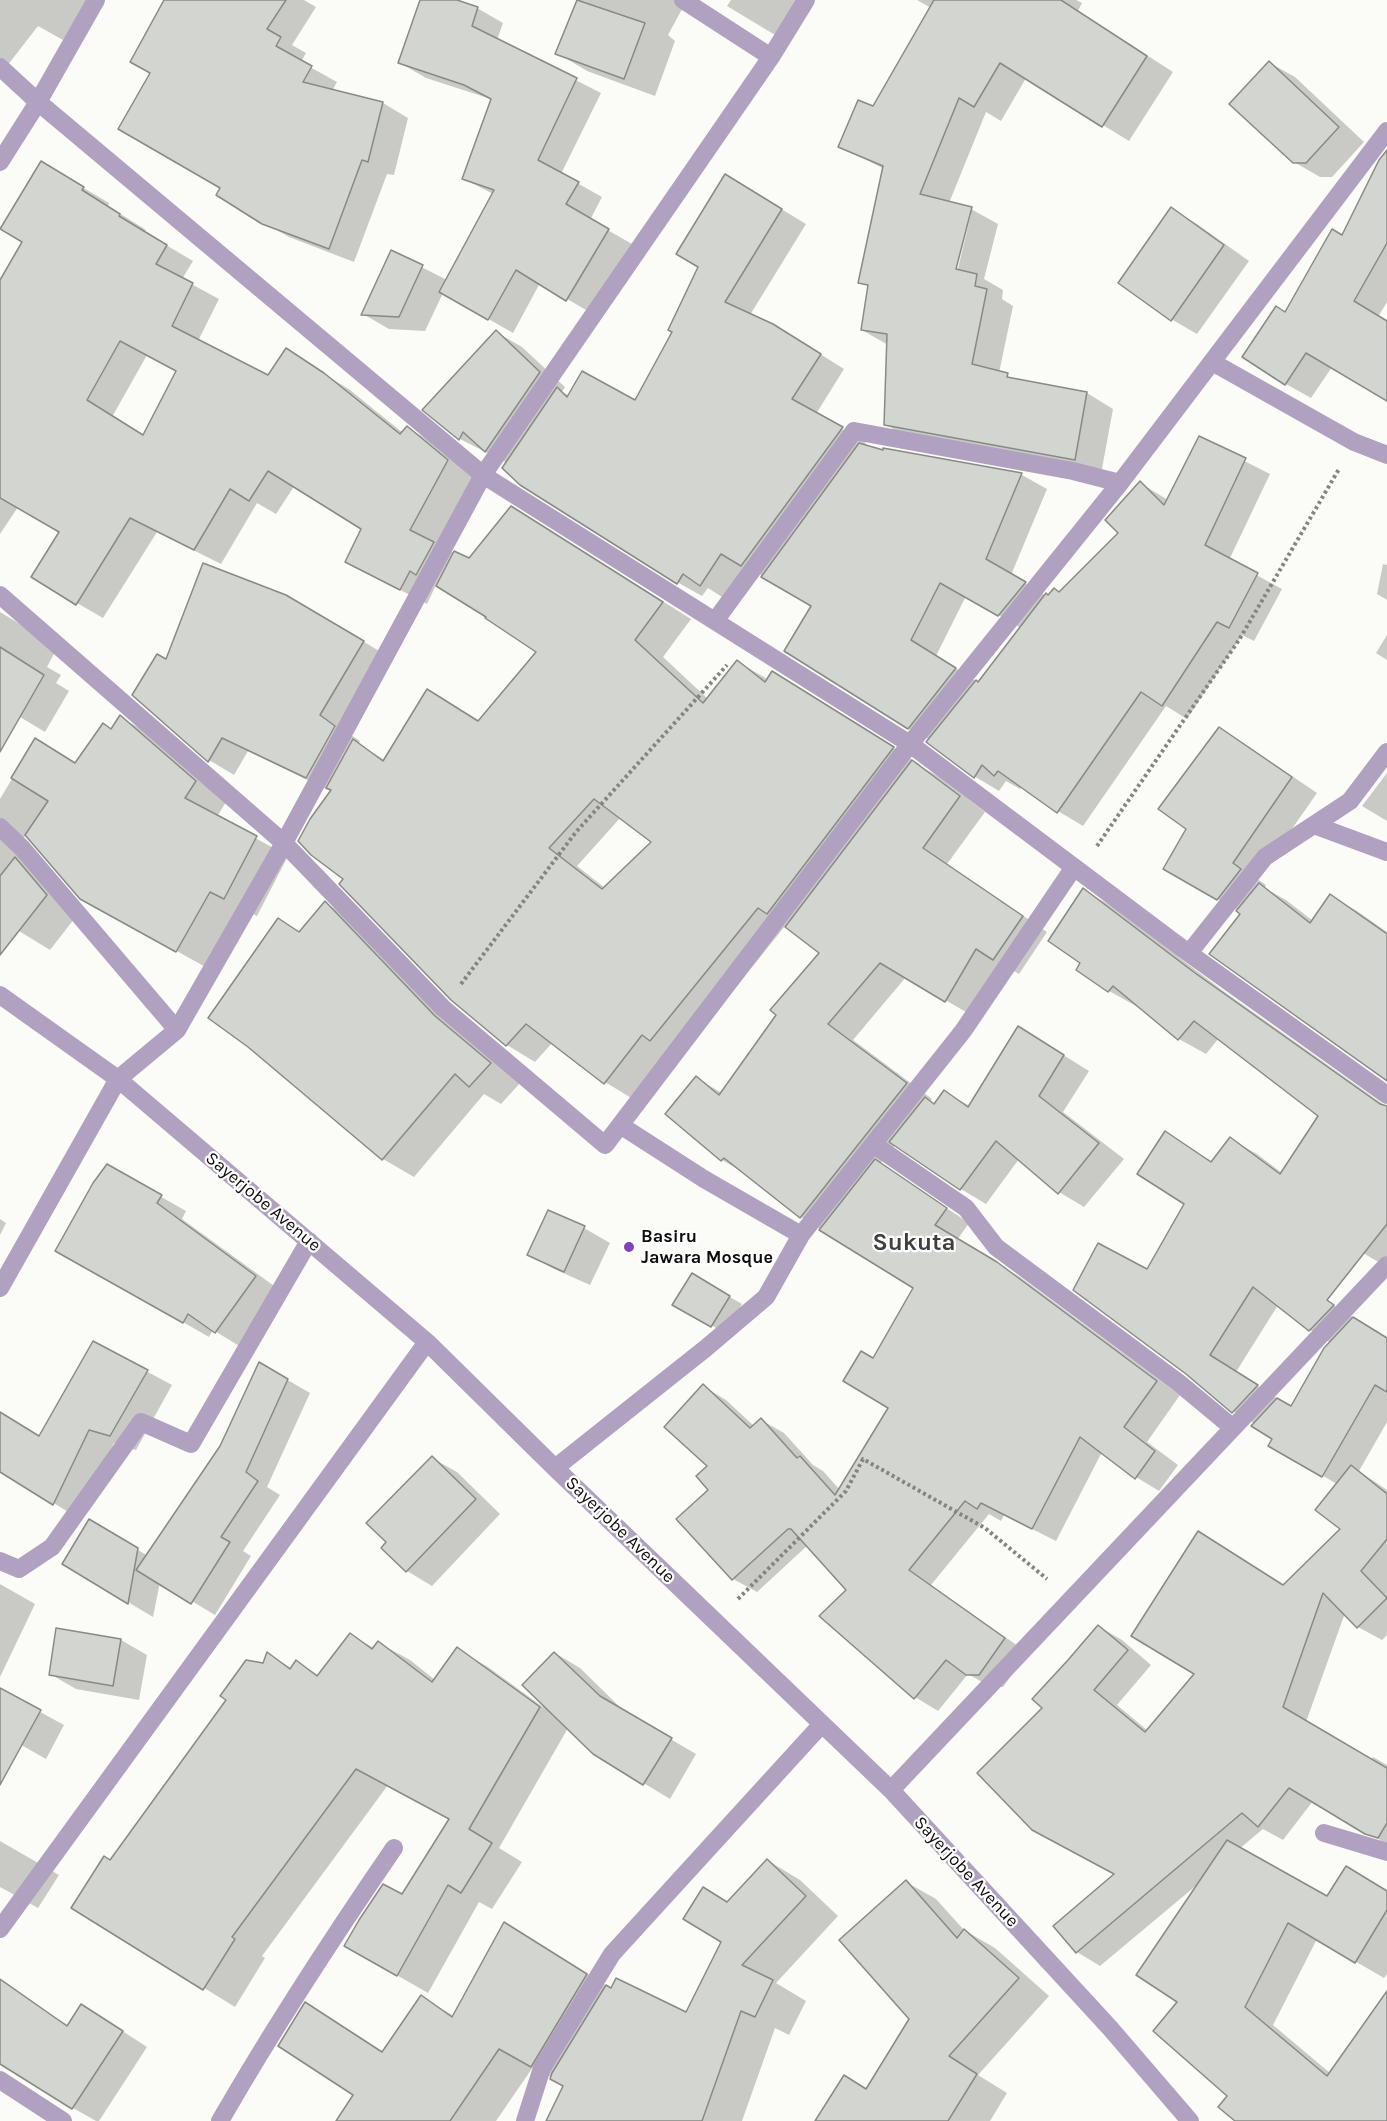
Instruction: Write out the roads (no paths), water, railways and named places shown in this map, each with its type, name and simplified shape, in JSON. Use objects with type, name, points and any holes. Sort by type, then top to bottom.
[{"type":"street","points":[[0,162],[38,102],[96,0]]},
{"type":"street","points":[[683,0],[771,57]]},
{"type":"street","points":[[0,1288],[118,1079],[177,1030],[284,843],[483,475],[771,57],[806,0]]},
{"type":"street","points":[[0,67],[38,102],[483,475],[910,744],[1189,953],[1387,1095]]},
{"type":"street","points":[[0,595],[284,843],[443,1008],[605,1145],[910,744],[1120,483],[1387,131]]},
{"type":"street","points":[[1212,362],[1354,442],[1387,455]]},
{"type":"street","points":[[715,621],[854,431],[1073,471],[1120,483]]},
{"type":"street","points":[[1189,953],[1264,857],[1350,801],[1387,752]]},
{"type":"street","points":[[1314,825],[1387,852]]},
{"type":"street","points":[[0,827],[22,848],[177,1030]]},
{"type":"street","points":[[555,1468],[706,1348],[766,1297],[801,1235],[963,1031],[1077,869]]},
{"type":"street","name":"Sayerjobe Avenue","points":[[0,995],[118,1079],[427,1342],[891,1790],[1110,2028],[1190,2121]]},
{"type":"street","points":[[620,1125],[704,1179],[801,1235]]},
{"type":"street","points":[[873,1144],[966,1208],[996,1247],[1179,1383],[1232,1427]]},
{"type":"street","points":[[0,1562],[19,1569],[52,1547],[141,1422],[191,1443],[309,1241]]},
{"type":"street","points":[[891,1790],[1387,1265]]},
{"type":"street","points":[[0,1929],[427,1342]]},
{"type":"street","points":[[525,2121],[542,2068],[612,1954],[822,1724]]},
{"type":"street","points":[[1324,1833],[1387,1852]]},
{"type":"street","points":[[220,2121],[324,1950],[394,1848]]},
{"type":"street","points":[[0,2080],[63,2121]]},
{"type":"place","name":"Basiru Jawara Mosque","points":[[629,1247]]},
{"type":"district","name":"Sukuta","points":[[914,1243]]}]
